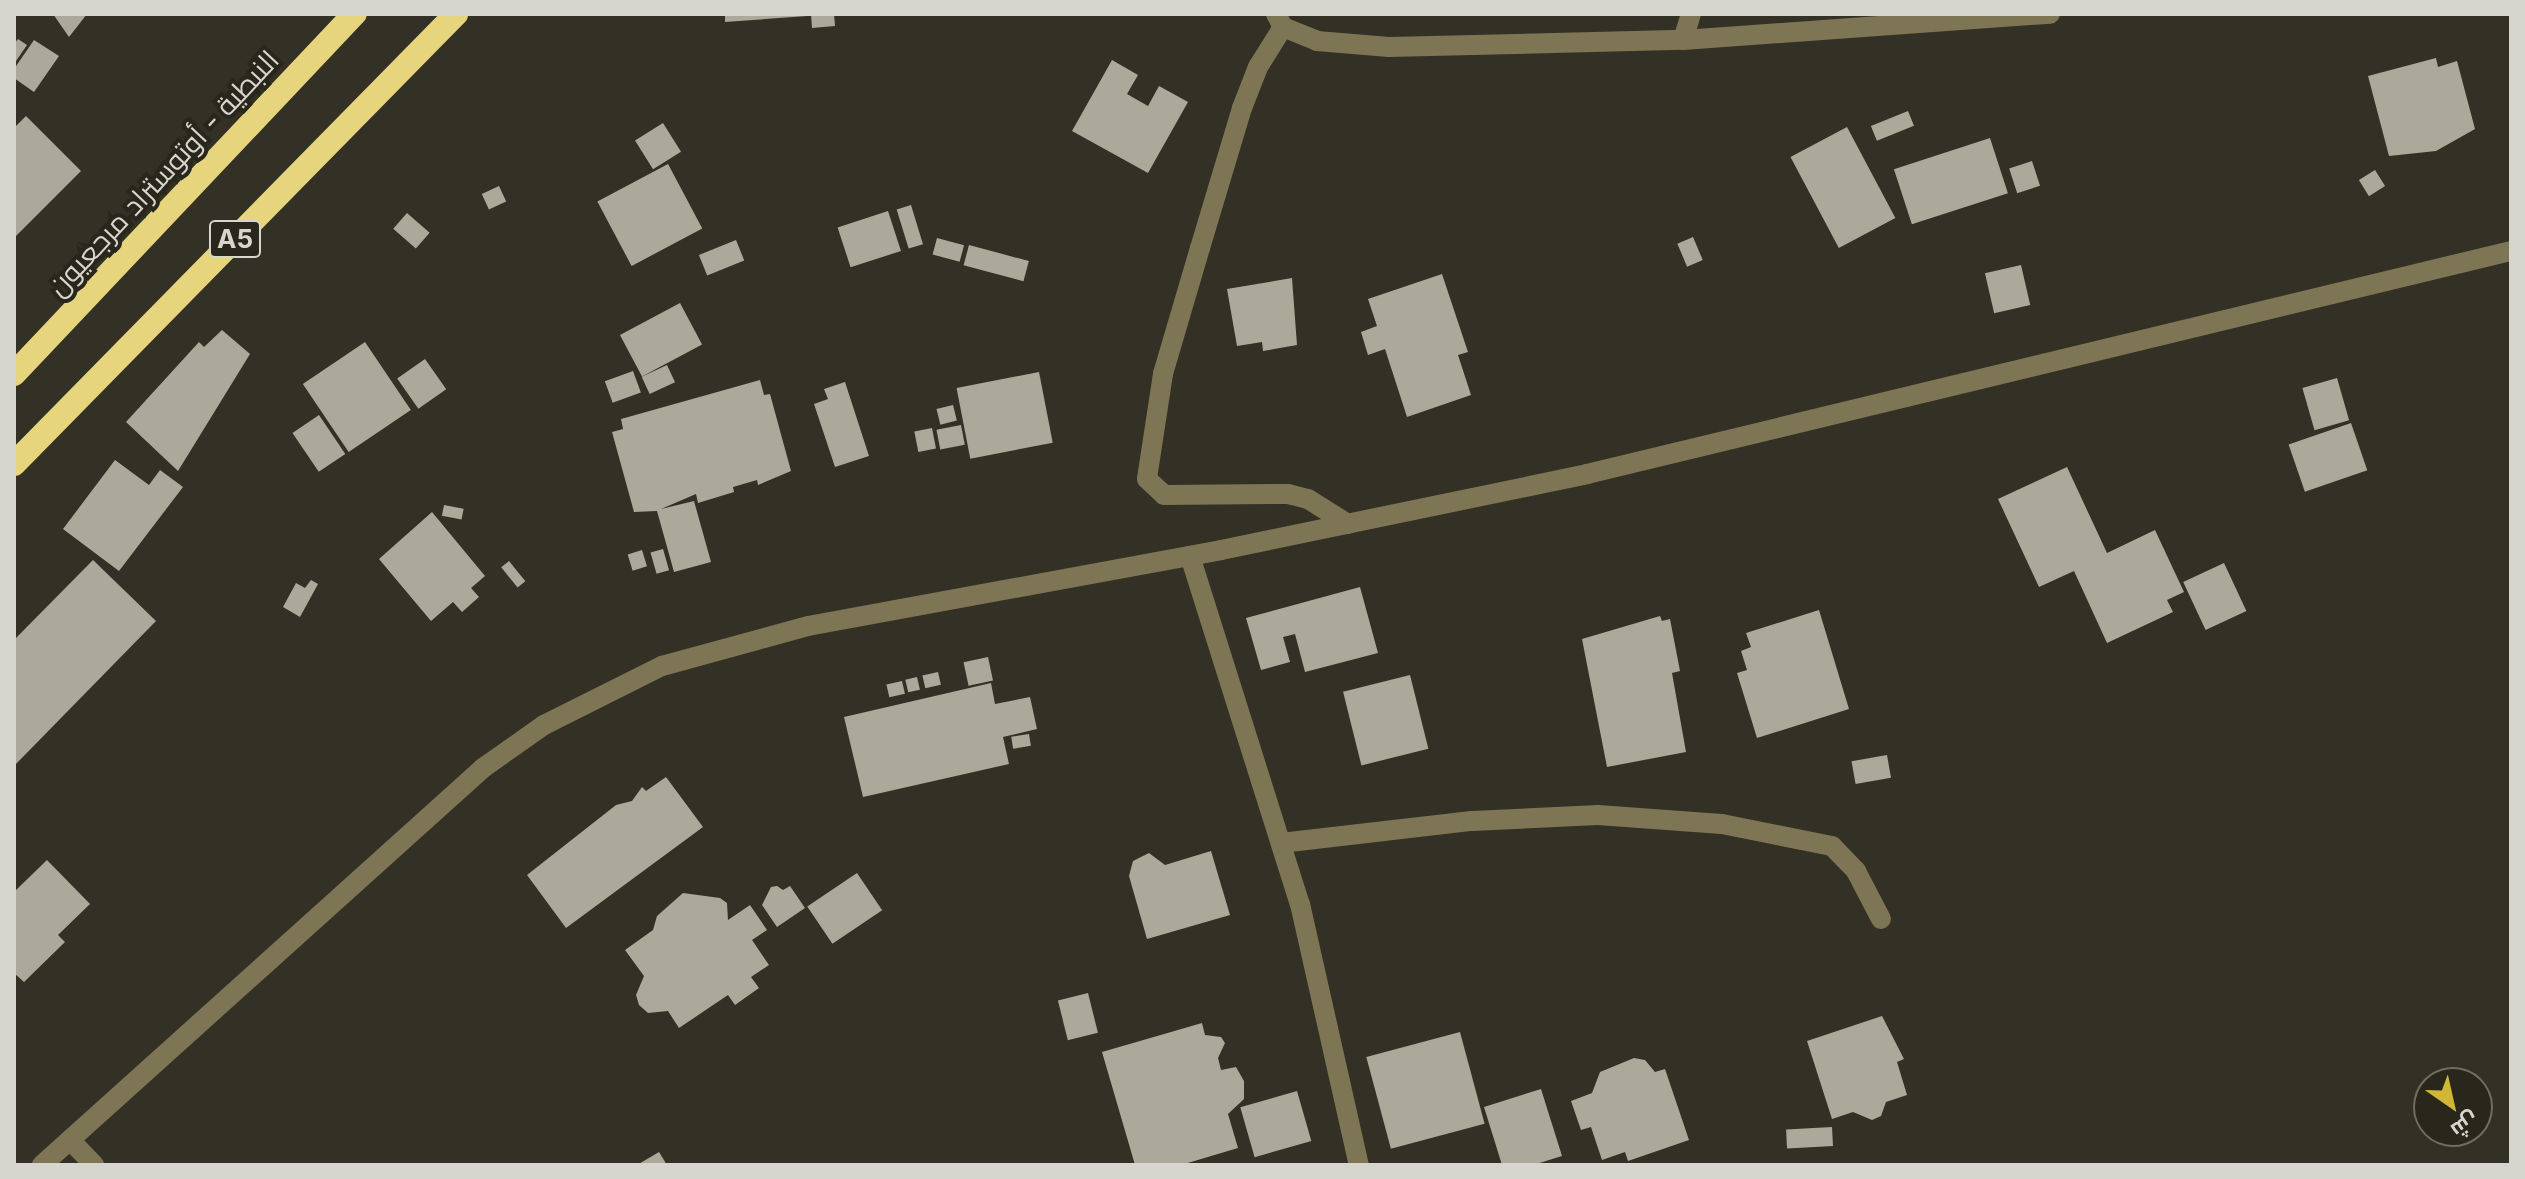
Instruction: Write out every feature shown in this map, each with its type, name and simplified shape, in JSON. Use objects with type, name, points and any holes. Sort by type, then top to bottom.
[{"type":"highway","name":"النبطية - أوتوستراد مرجعيون","points":[[14,374],[355,14]]},
{"type":"highway","name":"A5","points":[[14,464],[456,14]]},
{"type":"street","points":[[1683,40],[1691,14]]},
{"type":"street","points":[[1348,524],[1308,499],[1288,494],[1164,495],[1147,479],[1163,374],[1242,108],[1280,21],[1317,41],[1350,46],[1683,40],[2050,14]]},
{"type":"street","points":[[42,1165],[483,768],[599,695],[662,666],[808,626],[1190,556],[1587,474],[2511,251]]},
{"type":"street","points":[[1190,556],[1281,843],[1359,1165]]},
{"type":"street","points":[[1281,843],[1472,821],[1598,815],[1737,826],[1832,846],[1856,871],[1881,919]]},
{"type":"street","points":[[70,1140],[94,1165]]},
{"type":"building","points":[[53,14],[87,14],[69,37]]},
{"type":"building","points":[[725,14],[807,14],[807,16],[725,22]]},
{"type":"building","points":[[811,14],[834,14],[835,26],[812,28]]},
{"type":"building","points":[[18,39],[27,45],[14,64],[14,44]]},
{"type":"building","points":[[34,40],[59,56],[34,92],[14,78],[14,69]]},
{"type":"building","points":[[2436,58],[2438,67],[2457,61],[2475,129],[2436,151],[2389,156],[2368,76]]},
{"type":"building","points":[[1112,60],[1138,75],[1127,94],[1148,106],[1159,86],[1188,102],[1148,173],[1072,131]]},
{"type":"building","points":[[1908,111],[1914,126],[1877,141],[1871,126]]},
{"type":"building","points":[[26,116],[81,171],[14,238],[14,128]]},
{"type":"building","points":[[663,123],[681,152],[653,169],[635,140]]},
{"type":"building","points":[[1847,127],[1895,218],[1839,248],[1790,157]]},
{"type":"building","points":[[1990,138],[2008,193],[1912,224],[1894,169]]},
{"type":"building","points":[[2032,161],[2040,186],[2017,193],[2009,168]]},
{"type":"building","points":[[668,164],[702,228],[632,266],[597,202]]},
{"type":"building","points":[[2375,170],[2385,186],[2369,196],[2359,180]]},
{"type":"building","points":[[499,186],[506,201],[489,209],[482,194]]},
{"type":"building","points":[[911,205],[923,244],[909,249],[897,209]]},
{"type":"building","points":[[888,211],[901,251],[851,267],[838,227]]},
{"type":"building","points":[[407,213],[430,233],[416,249],[393,229]]},
{"type":"building","points":[[1693,237],[1703,260],[1687,267],[1677,244]]},
{"type":"building","points":[[937,238],[964,245],[960,262],[933,254]]},
{"type":"building","points":[[736,240],[744,260],[707,275],[699,255]]},
{"type":"building","points":[[969,245],[1029,261],[1023,281],[964,265]]},
{"type":"building","points":[[2021,265],[2030,305],[1994,313],[1985,273]]},
{"type":"building","points":[[1442,274],[1468,352],[1458,355],[1471,395],[1407,417],[1385,349],[1368,355],[1361,332],[1377,326],[1368,299]]},
{"type":"building","points":[[1292,278],[1297,345],[1263,351],[1262,342],[1237,346],[1227,289]]},
{"type":"building","points":[[680,303],[702,344],[642,376],[620,335]]},
{"type":"building","points":[[222,330],[250,354],[178,471],[126,422],[199,342],[204,347]]},
{"type":"building","points":[[365,342],[411,410],[349,452],[303,384]]},
{"type":"building","points":[[425,359],[446,389],[418,409],[397,379]]},
{"type":"building","points":[[667,365],[675,382],[650,394],[642,377]]},
{"type":"building","points":[[633,371],[641,393],[613,403],[605,381]]},
{"type":"building","points":[[1039,372],[1053,443],[970,459],[957,388]]},
{"type":"building","points":[[2337,378],[2349,420],[2315,430],[2302,388]]},
{"type":"building","points":[[760,380],[764,395],[770,394],[791,471],[758,485],[757,480],[733,487],[734,492],[698,503],[696,494],[661,509],[694,501],[711,562],[674,572],[657,511],[634,512],[612,432],[623,429],[621,419]]},
{"type":"building","points":[[845,382],[869,456],[835,467],[814,404],[828,399],[824,389]]},
{"type":"building","points":[[953,405],[957,421],[940,425],[937,409]]},
{"type":"building","points":[[319,415],[345,454],[319,472],[292,433]]},
{"type":"building","points":[[2351,423],[2367,470],[2305,492],[2289,444]]},
{"type":"building","points":[[961,425],[965,445],[940,449],[936,430]]},
{"type":"building","points":[[932,428],[936,449],[918,452],[914,431]]},
{"type":"building","points":[[115,460],[149,485],[160,470],[183,487],[119,571],[63,529]]},
{"type":"building","points":[[2067,467],[2107,553],[2155,530],[2184,592],[2167,600],[2173,612],[2107,643],[2074,571],[2039,587],[1998,499]]},
{"type":"building","points":[[444,505],[464,509],[462,520],[442,516]]},
{"type":"building","points":[[432,512],[485,576],[471,588],[479,597],[462,612],[453,602],[431,621],[379,559]]},
{"type":"building","points":[[663,549],[669,570],[657,574],[651,553]]},
{"type":"building","points":[[642,550],[647,566],[633,571],[628,554]]},
{"type":"building","points":[[93,560],[156,621],[14,766],[14,640]]},
{"type":"building","points":[[509,561],[525,581],[518,587],[501,567]]},
{"type":"building","points":[[2224,563],[2246,611],[2206,630],[2183,582]]},
{"type":"building","points":[[311,580],[318,584],[300,617],[283,607],[296,583],[305,588]]},
{"type":"building","points":[[1360,587],[1378,653],[1305,672],[1295,634],[1283,637],[1290,662],[1261,670],[1246,618]]},
{"type":"building","points":[[1819,610],[1849,709],[1757,738],[1737,673],[1747,670],[1741,651],[1751,647],[1746,633]]},
{"type":"building","points":[[1660,616],[1662,621],[1670,619],[1680,671],[1672,673],[1686,752],[1607,767],[1582,639]]},
{"type":"building","points":[[988,657],[993,680],[969,686],[964,662]]},
{"type":"building","points":[[938,672],[941,685],[925,688],[922,676]]},
{"type":"building","points":[[1410,675],[1428,749],[1361,765],[1343,692]]},
{"type":"building","points":[[917,677],[920,690],[908,692],[905,680]]},
{"type":"building","points":[[902,681],[905,694],[889,697],[886,685]]},
{"type":"building","points":[[991,683],[995,704],[1030,697],[1037,729],[1003,737],[1009,764],[863,797],[844,717]]},
{"type":"building","points":[[1029,734],[1031,746],[1013,749],[1011,737]]},
{"type":"building","points":[[1887,755],[1891,778],[1856,784],[1852,761]]},
{"type":"building","points":[[666,777],[703,827],[566,928],[527,875],[616,805],[632,801],[642,787],[646,791]]},
{"type":"building","points":[[1211,851],[1230,915],[1147,939],[1129,876],[1133,861],[1149,853],[1165,865]]},
{"type":"building","points":[[47,860],[90,904],[58,935],[65,942],[24,982],[14,973],[14,892]]},
{"type":"building","points":[[857,873],[882,910],[832,944],[807,907]]},
{"type":"building","points":[[777,886],[783,890],[790,886],[805,908],[777,927],[762,905],[771,887]]},
{"type":"building","points":[[683,893],[720,898],[727,903],[728,920],[750,905],[767,930],[752,940],[769,965],[751,977],[759,988],[735,1005],[728,995],[679,1028],[668,1011],[648,1013],[639,1005],[636,995],[644,976],[625,950],[653,930],[657,916]]},
{"type":"building","points":[[1088,993],[1098,1033],[1068,1040],[1058,1000]]},
{"type":"building","points":[[1882,1016],[1904,1059],[1897,1062],[1907,1095],[1886,1102],[1881,1116],[1872,1120],[1853,1112],[1832,1119],[1807,1041]]},
{"type":"building","points":[[1202,1023],[1205,1035],[1221,1037],[1225,1043],[1218,1058],[1221,1070],[1236,1067],[1244,1081],[1244,1099],[1228,1114],[1238,1148],[1181,1165],[1135,1165],[1102,1052]]},
{"type":"building","points":[[1460,1032],[1485,1124],[1391,1149],[1366,1057]]},
{"type":"building","points":[[1634,1058],[1645,1060],[1655,1072],[1665,1069],[1689,1140],[1628,1161],[1625,1152],[1602,1160],[1591,1127],[1581,1130],[1571,1101],[1592,1093],[1600,1072]]},
{"type":"building","points":[[1541,1089],[1562,1156],[1533,1165],[1502,1165],[1484,1107]]},
{"type":"building","points":[[1297,1091],[1311,1141],[1255,1157],[1240,1107]]},
{"type":"building","points":[[1832,1127],[1833,1146],[1787,1148],[1786,1129]]},
{"type":"building","points":[[659,1152],[667,1165],[637,1165]]}]
